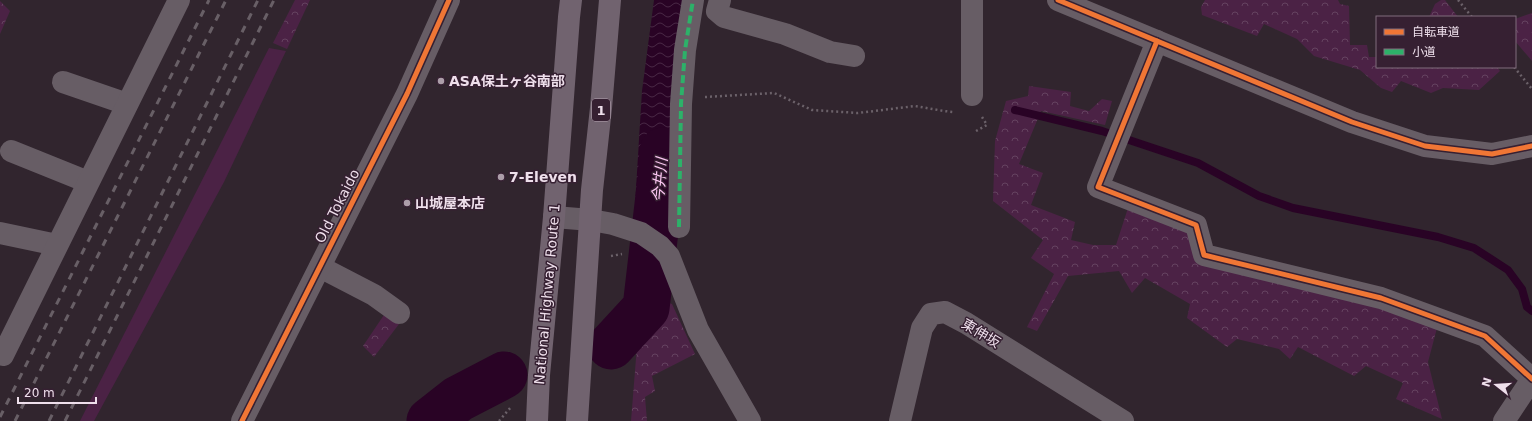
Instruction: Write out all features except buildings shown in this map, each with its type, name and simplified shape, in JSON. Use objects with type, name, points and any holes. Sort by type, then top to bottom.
[{"type":"highway","name":"National Highway Route 1","points":[[537,421],[539,376],[554,217],[571,0]]},
{"type":"highway","name":"1","points":[[577,420],[592,190],[602,100],[610,0]]},
{"type":"street","name":"Old Tokaido","points":[[242,421],[406,94],[449,0]]},
{"type":"street","points":[[679,227],[682,97],[685,50],[693,0]]},
{"type":"street","points":[[720,0],[717,12],[724,17],[785,34],[830,52],[854,56]]},
{"type":"street","points":[[970,106],[972,0]]},
{"type":"street","points":[[1058,0],[1352,122],[1425,146],[1492,154],[1532,146]]},
{"type":"street","points":[[2,355],[127,104],[173,2]]},
{"type":"street","points":[[1157,42],[1098,187],[1196,225],[1204,255],[1381,298],[1485,336],[1532,379],[1504,421]]},
{"type":"street","points":[[63,82],[127,104]]},
{"type":"street","points":[[12,151],[88,182]]},
{"type":"street","points":[[554,217],[591,220],[613,224],[641,233],[660,246],[668,256],[698,330],[750,421]]},
{"type":"street","points":[[0,233],[57,245]]},
{"type":"street","points":[[320,267],[374,295],[399,313]]},
{"type":"street","name":"東伸坂","points":[[900,421],[922,328],[931,314],[944,312],[966,323],[1123,421]]},
{"type":"path","points":[[1458,0],[1471,16]]},
{"type":"path","points":[[1515,68],[1532,89]]},
{"type":"path","points":[[682,97],[774,93],[812,110],[858,113],[916,106],[944,111],[970,106],[987,125],[976,131]]},
{"type":"path","points":[[611,257],[627,252]]},
{"type":"path","points":[[499,421],[511,408]]},
{"type":"green space","points":[[295,0],[310,0],[287,49],[273,43]]},
{"type":"green space","points":[[1205,0],[1338,0],[1340,4],[1349,6],[1350,45],[1367,45],[1369,57],[1376,57],[1376,68],[1498,68],[1500,71],[1479,90],[1443,88],[1431,93],[1401,81],[1392,92],[1381,88],[1360,70],[1314,56],[1297,39],[1264,24],[1257,36],[1202,15],[1201,7]]},
{"type":"green space","points":[[1441,0],[1445,0],[1457,16],[1429,16],[1435,4]]},
{"type":"green space","points":[[0,1],[10,11],[0,34]]},
{"type":"green space","points":[[1532,13],[1532,61],[1516,42],[1516,19]]},
{"type":"green space","points":[[269,48],[286,51],[224,182],[94,421],[80,421]]},
{"type":"green space","points":[[1029,86],[1071,92],[1070,106],[1089,111],[1102,99],[1112,101],[1105,125],[1041,111],[1019,164],[1043,173],[1031,205],[1075,222],[1071,240],[1093,245],[1116,245],[1128,208],[1189,229],[1196,261],[1379,304],[1437,328],[1428,362],[1442,419],[1396,399],[1403,383],[1366,366],[1354,376],[1298,347],[1290,359],[1279,349],[1237,339],[1227,347],[1187,318],[1190,304],[1145,278],[1132,293],[1119,271],[1068,276],[1037,331],[1027,327],[1054,274],[1031,258],[1043,240],[993,201],[995,141],[1006,101],[1028,96]]},
{"type":"green space","points":[[661,300],[672,304],[695,354],[652,376],[655,391],[645,397],[647,421],[631,421],[637,346],[649,331]]},
{"type":"green space","points":[[386,312],[399,324],[374,357],[363,346]]},
{"type":"water","points":[[654,0],[685,0],[668,221],[635,204],[642,91]]},
{"type":"waterway","points":[[1015,110],[1102,131],[1198,163],[1259,196],[1293,208],[1438,237],[1474,248],[1508,270],[1522,289],[1527,307],[1532,311]]},
{"type":"waterway","name":"今井川","points":[[611,346],[646,308],[663,151]]},
{"type":"waterway","name":"今井川","points":[[430,421],[458,399],[504,375]]},
{"type":"railway","points":[[0,417],[209,0]]},
{"type":"railway","points":[[15,421],[226,0]]},
{"type":"railway","points":[[49,421],[258,0]]},
{"type":"railway","points":[[65,421],[274,0]]},
{"type":"marked path","points":[[679,227],[681,104],[685,50],[693,0]]},
{"type":"cycle path","points":[[242,421],[407,94],[449,0]]},
{"type":"cycle path","points":[[1058,0],[1352,122],[1425,146],[1492,154],[1532,146]]},
{"type":"cycle path","points":[[1157,41],[1098,187],[1196,225],[1204,255],[1381,298],[1485,336],[1532,379]]},
{"type":"place","name":"ASA保土ヶ谷南部","points":[[441,81]]},
{"type":"place","name":"7-Eleven","points":[[501,177]]},
{"type":"place","name":"山城屋本店","points":[[407,203]]}]
